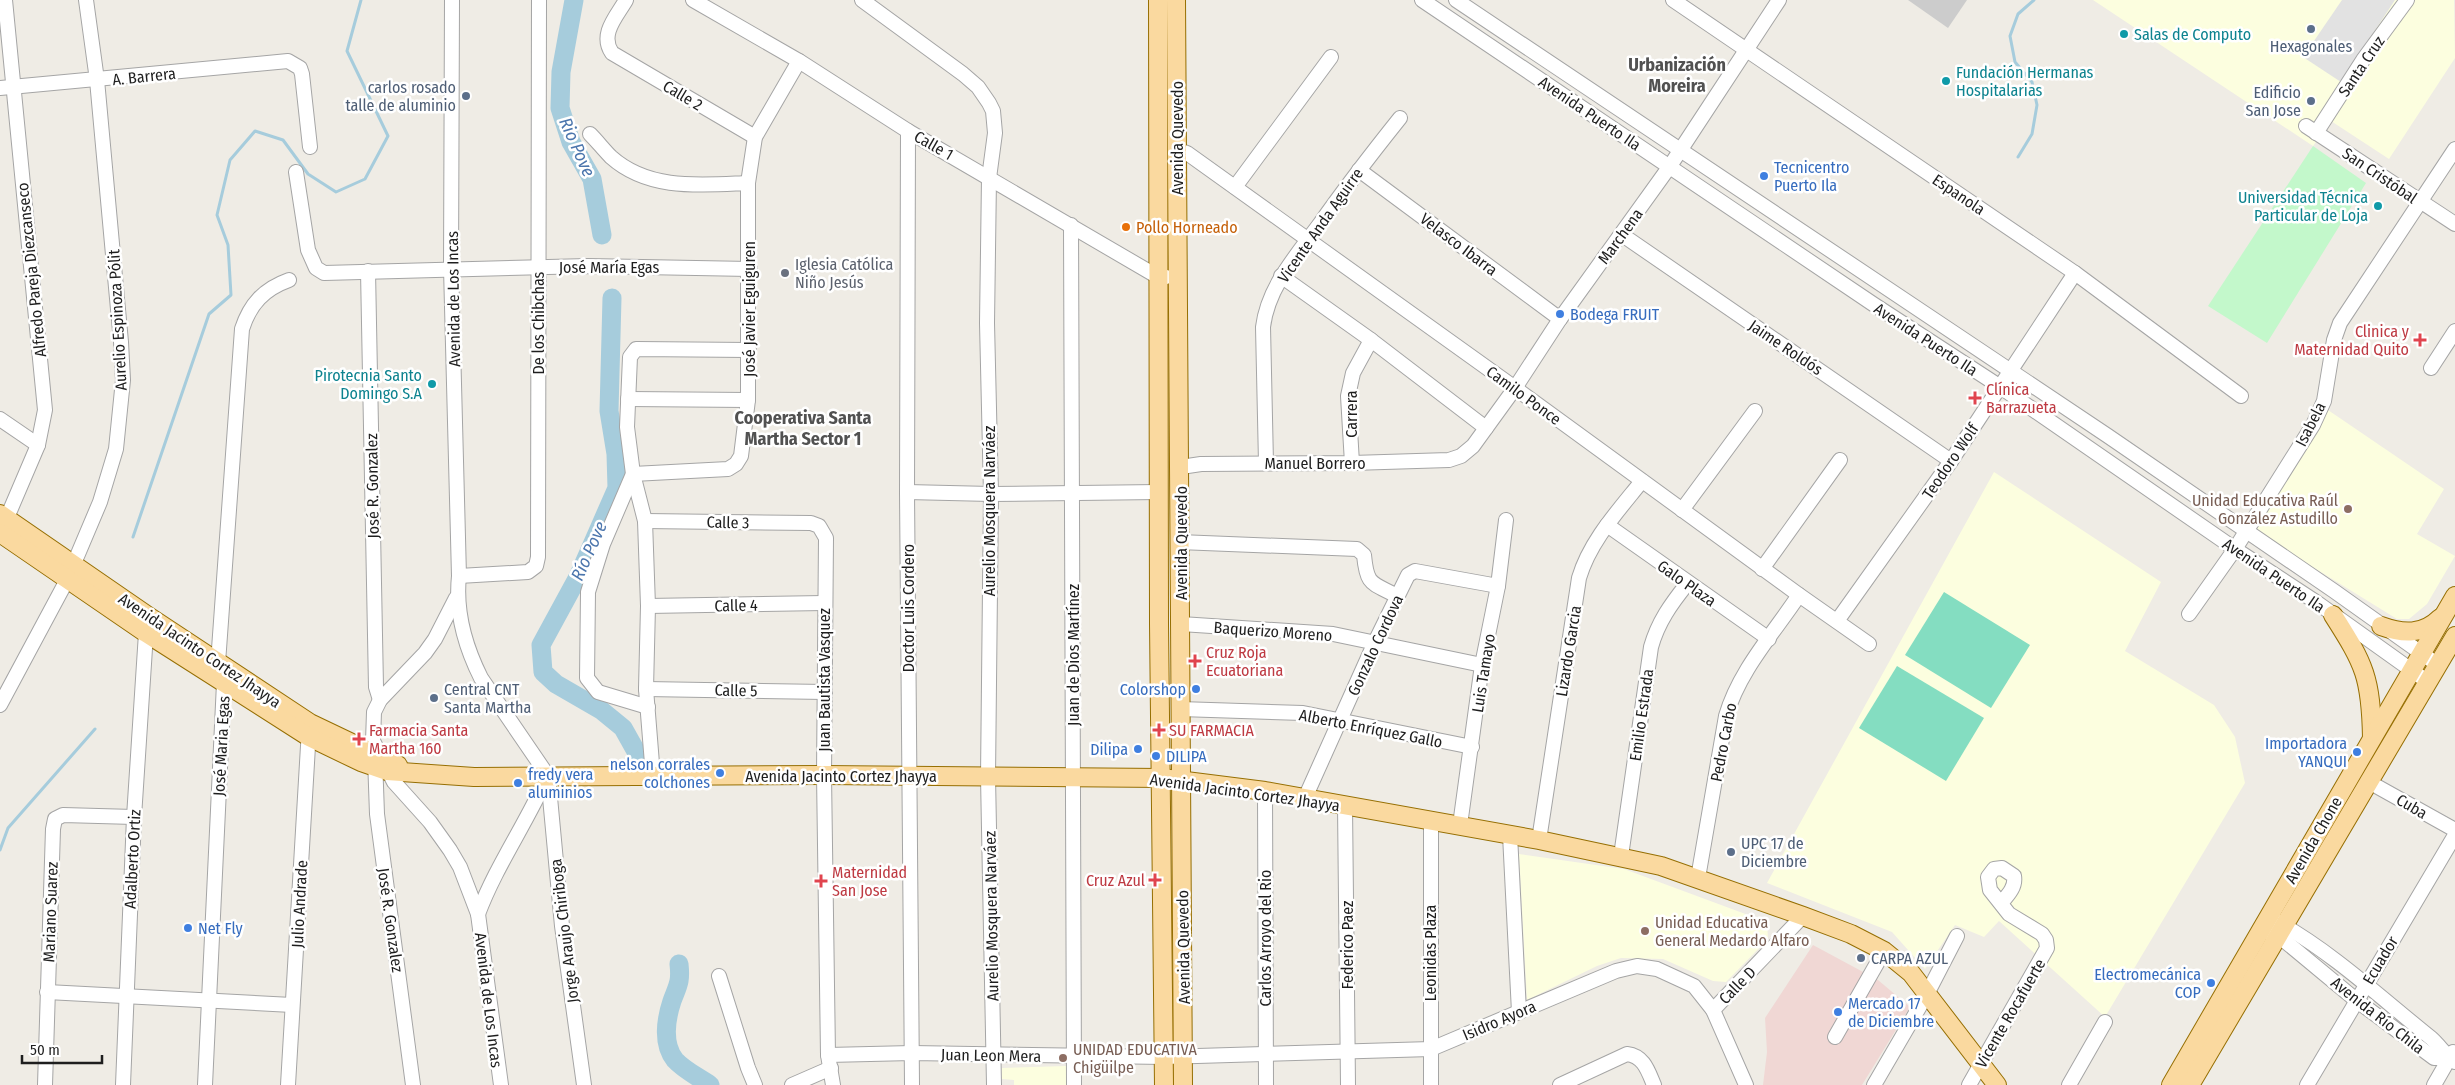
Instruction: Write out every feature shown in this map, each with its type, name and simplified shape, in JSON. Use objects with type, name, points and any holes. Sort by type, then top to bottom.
[{"type":"main road","name":"Avenida Quevedo","points":[[1158,0],[1160,278],[1159,680],[1162,778],[1164,1085]]},
{"type":"main road","name":"Avenida Quevedo","points":[[1176,0],[1176,148],[1181,467],[1179,542],[1183,1085]]},
{"type":"main road","name":"Avenida Jacinto Cortez Jhayya","points":[[2,525],[74,564],[218,663],[309,730]]},
{"type":"main road","name":"Avenida Jacinto Cortez Jhayya","points":[[2,525],[66,580],[224,683],[309,730],[380,762],[409,772],[474,777],[624,778],[824,775],[1162,778],[1265,791],[1621,856],[1698,878],[1851,934],[1884,951],[1910,973],[1997,1085]]},
{"type":"main road","name":"Avenida Chone","points":[[2171,1085],[2455,596]]},
{"type":"main road","points":[[2382,626],[2396,631],[2413,632],[2433,625],[2444,614]]},
{"type":"main road","points":[[2333,615],[2359,656],[2366,674],[2370,695],[2372,739]]},
{"type":"main road","name":"Avenida Chone","points":[[2190,1085],[2455,636]]},
{"type":"street","name":"Alfredo Pareja Diezcanseco","points":[[2,525],[38,445],[44,410],[6,88],[5,0]]},
{"type":"street","name":"Aurelio Espinoza Pólit","points":[[0,705],[74,564],[100,502],[116,450],[123,380],[97,80],[86,0]]},
{"type":"street","name":"Avenida de Los Incas","points":[[452,0],[451,268],[459,576],[456,598],[462,633],[473,662],[548,776],[531,812],[500,866],[478,914]]},
{"type":"street","name":"De los Chibchas","points":[[459,576],[528,572],[536,566],[538,557],[539,0]]},
{"type":"street","name":"Calle 2","points":[[626,0],[607,33],[606,42],[612,53],[755,137]]},
{"type":"street","name":"Calle 1","points":[[693,0],[799,61],[908,131],[1160,278]]},
{"type":"street","name":"Aurelio Mosquera Narváez","points":[[862,0],[963,74],[985,96],[993,111],[995,133],[989,178],[987,323],[991,494],[988,777],[994,1085]]},
{"type":"street","name":"Avenida Puerto Ila","points":[[1422,0],[1873,304],[1999,386],[2428,682]]},
{"type":"street","name":"Avenida Puerto Ila","points":[[1456,0],[2108,436],[2334,591],[2438,665]]},
{"type":"street","name":"Espanola","points":[[1673,0],[2075,273],[2241,396]]},
{"type":"street","name":"Marchena","points":[[1449,460],[1461,456],[1473,446],[1515,388],[1560,318],[1670,166],[1680,148],[1779,0]]},
{"type":"street","name":"Santa Cruz","points":[[2311,129],[2407,0]]},
{"type":"street","points":[[1235,188],[1331,57]]},
{"type":"street","name":"A. Barrera","points":[[6,88],[288,61],[300,68],[302,74],[310,148]]},
{"type":"street","name":"José Javier Eguiguren","points":[[633,474],[728,469],[736,464],[741,456],[748,400],[750,269],[748,183],[755,137],[799,61]]},
{"type":"street","name":"Vicente Anda Aguirre","points":[[1266,463],[1263,326],[1265,308],[1281,276],[1400,118]]},
{"type":"street","name":"San Cristóbal","points":[[2311,129],[2455,224]]},
{"type":"street","name":"Doctor Luis Cordero","points":[[908,131],[907,492],[912,1085]]},
{"type":"street","points":[[590,134],[611,157],[629,169],[652,180],[689,186],[748,183]]},
{"type":"street","name":"Camilo Ponce","points":[[1176,148],[1187,153],[1515,388],[1798,596],[1870,644]]},
{"type":"street","name":"Isabela","points":[[2189,614],[2247,532],[2313,426],[2324,402],[2334,340],[2340,323],[2455,149]]},
{"type":"street","name":"Velasco Ibarra","points":[[1359,170],[1560,318]]},
{"type":"street","name":"José María Egas","points":[[296,172],[308,250],[312,262],[318,271],[326,273],[451,268],[588,266],[750,269]]},
{"type":"street","name":"Juan de Dios Martínez","points":[[1071,225],[1074,1085]]},
{"type":"street","name":"Jaime Roldós","points":[[1621,234],[1951,461]]},
{"type":"street","name":"José R. Gonzalez","points":[[368,271],[376,687],[380,700]]},
{"type":"street","name":"Teodoro Wolf","points":[[1837,621],[1951,461],[2075,273]]},
{"type":"street","points":[[1281,276],[1371,340],[1486,428]]},
{"type":"street","points":[[1160,278],[1179,277]]},
{"type":"street","name":"José Maria Egas","points":[[205,1085],[224,683],[218,663],[242,329],[246,315],[264,292],[289,280]]},
{"type":"street","points":[[2431,368],[2455,331]]},
{"type":"street","name":"Carrera","points":[[1352,463],[1348,396],[1353,373],[1371,340]]},
{"type":"street","points":[[649,777],[646,689],[648,606],[645,521],[633,474],[626,427],[630,357],[636,349],[749,350]]},
{"type":"street","points":[[628,399],[748,400]]},
{"type":"street","points":[[1682,510],[1755,411]]},
{"type":"street","points":[[0,419],[38,445]]},
{"type":"street","name":"Manuel Borrero","points":[[1181,467],[1201,464],[1449,460]]},
{"type":"street","points":[[1762,569],[1840,460]]},
{"type":"street","points":[[633,474],[602,544],[588,592],[585,668],[587,678],[598,692],[648,707]]},
{"type":"street","name":"Lizardo Garcia","points":[[1539,840],[1579,578],[1588,555],[1607,525],[1642,481]]},
{"type":"street","points":[[907,492],[991,494],[1160,492]]},
{"type":"street","name":"Luis Tamayo","points":[[1460,826],[1482,666],[1498,586],[1506,520]]},
{"type":"street","name":"Calle 3","points":[[645,521],[811,523]]},
{"type":"street","name":"Juan Bautista Vasquez","points":[[811,523],[819,526],[826,538],[824,775],[830,1061],[833,1085]]},
{"type":"street","name":"Galo Plaza","points":[[1607,525],[1687,584],[1769,639]]},
{"type":"street","points":[[1179,542],[1357,549],[1364,555],[1365,571],[1369,579],[1397,596]]},
{"type":"street","name":"Gonzalo Cordova","points":[[1305,798],[1375,642],[1408,575],[1415,571],[1498,586]]},
{"type":"street","name":"Emilio Estrada","points":[[1621,856],[1651,647],[1655,632],[1663,615],[1687,584]]},
{"type":"street","name":"Pedro Carbo","points":[[1698,878],[1726,716],[1732,698],[1740,681],[1798,596]]},
{"type":"street","name":"Avenida de Los Incas","points":[[456,598],[442,627],[425,653],[380,700],[374,712],[372,725],[373,741],[380,762],[394,782],[430,822],[450,850],[460,867],[478,914],[501,1085]]},
{"type":"street","name":"Calle 4","points":[[648,606],[824,604]]},
{"type":"street","name":"Baquerizo Moreno","points":[[1181,624],[1333,634],[1482,666]]},
{"type":"street","name":"Adalberto Ortiz","points":[[123,1085],[134,817],[146,633]]},
{"type":"street","name":"Calle 5","points":[[646,689],[825,692]]},
{"type":"street","name":"Alberto Enríquez Gallo","points":[[1180,709],[1303,713],[1339,722],[1472,747]]},
{"type":"street","name":"Julio Andrade","points":[[288,1085],[309,730]]},
{"type":"street","name":"José R. Gonzalez","points":[[380,762],[377,814],[413,1085]]},
{"type":"street","name":"Jorge Araujo Chiriboga","points":[[548,776],[562,926],[584,1085]]},
{"type":"street","name":"Cuba","points":[[2369,782],[2455,830]]},
{"type":"street","name":"Carlos Arroyo del Rio","points":[[1265,791],[1266,1085]]},
{"type":"street","name":"Federico Paez","points":[[1346,806],[1348,1085]]},
{"type":"street","name":"Mariano Suarez","points":[[45,1085],[53,830],[55,819],[63,815],[134,817]]},
{"type":"street","name":"Leonidas Plaza","points":[[1430,821],[1431,1085]]},
{"type":"street","points":[[1510,835],[1519,1012]]},
{"type":"street","name":"Ecuador","points":[[2307,1085],[2365,984],[2455,835]]},
{"type":"street","name":"Vicente Rocafuerte","points":[[1969,1085],[2047,948],[2046,940],[2042,934],[2009,914],[2001,903]]},
{"type":"street","name":"Calle D","points":[[1713,1010],[1803,916]]},
{"type":"street","name":"Avenida Río Chila","points":[[2265,923],[2281,931],[2365,984],[2453,1057]]},
{"type":"street","name":"Avenida Río Chila","points":[[2281,931],[2356,1000],[2434,1058],[2453,1057]]},
{"type":"street","points":[[1874,1085],[1927,994],[1957,936]]},
{"type":"street","points":[[1835,1037],[1884,951]]},
{"type":"street","name":"Isidro Ayora","points":[[1183,1056],[1348,1053],[1431,1049],[1616,970],[1637,966],[1657,969],[1694,986],[1713,1010],[1746,1085]]},
{"type":"street","points":[[719,976],[755,1085]]},
{"type":"street","points":[[47,992],[292,1005]]},
{"type":"street","points":[[2069,1085],[2105,1022]]},
{"type":"street","name":"Juan Leon Mera","points":[[830,1061],[912,1054],[1183,1056]]},
{"type":"street","points":[[1560,1085],[1619,1056],[1636,1055],[1642,1060],[1654,1085]]},
{"type":"street","points":[[2434,1085],[2453,1057]]},
{"type":"street","points":[[792,1085],[830,1061]]},
{"type":"shaded area","points":[[1908,0],[1967,0],[1948,28]]},
{"type":"shaded area","points":[[2093,0],[2454,0],[2455,58],[2389,159],[2331,121],[2313,146]]},
{"type":"shaded area","points":[[2342,0],[2395,0],[2341,82],[2303,57]]},
{"type":"shaded area","name":"Unidad Educativa Raúl González Astudillo","points":[[2325,408],[2444,489],[2417,534],[2455,556],[2427,604],[2409,619],[2397,619],[2251,529]]},
{"type":"shaded area","points":[[1994,472],[2161,582],[2125,651],[2214,705],[2235,737],[2245,783],[2105,1017],[1999,921],[1984,937],[1955,925],[1925,969],[1892,932],[1767,883]]},
{"type":"shaded area","name":"Unidad Educativa General Medardo Alfaro","points":[[1519,854],[1624,869],[1767,922],[1768,939],[1726,982],[1713,981],[1663,959],[1621,958],[1597,966],[1527,1000]]},
{"type":"shaded area","name":"Mercado 17 de Diciembre","points":[[1813,945],[1878,980],[1910,1007],[1862,1085],[1763,1085],[1767,1052],[1765,1018]]},
{"type":"shaded area","points":[[1066,1066],[1067,1085],[1014,1085],[1014,1080],[1002,1079],[1002,1068]]},
{"type":"green space","points":[[2313,146],[2366,183],[2267,343],[2208,306]]},
{"type":"green space","points":[[1944,592],[2030,645],[1991,708],[1905,655]]},
{"type":"green space","points":[[1897,666],[1984,718],[1946,781],[1859,728]]},
{"type":"waterway","points":[[133,537],[209,314],[231,295],[228,245],[217,215],[230,160],[255,131],[283,140],[308,174],[336,192],[365,179],[388,136],[347,51],[361,0]]},
{"type":"waterway","name":"Rio Pove","points":[[574,0],[561,72],[560,108],[571,142],[592,179],[602,235]]},
{"type":"waterway","points":[[2018,157],[2032,134],[2037,105],[2032,82],[2015,62],[2010,36],[2018,14],[2034,0]]},
{"type":"waterway","name":"Río Pove","points":[[612,298],[609,411],[616,454],[617,488],[578,577],[541,645],[543,672],[556,684],[601,710],[623,728],[637,753]]},
{"type":"waterway","points":[[0,850],[8,828],[95,729]]},
{"type":"waterway","name":"Río Pove","points":[[679,964],[680,975],[667,1023],[668,1047],[679,1064],[710,1085]]},
{"type":"place","name":"Hexagonales","points":[[2311,29]]},
{"type":"place","name":"Salas de Computo","points":[[2124,34]]},
{"type":"place","name":"Fundación Hermanas Hospitalarias","points":[[1946,81]]},
{"type":"place","name":"carlos rosado talle de aluminio","points":[[466,96]]},
{"type":"place","name":"Edificio San Jose","points":[[2311,101]]},
{"type":"place","name":"Tecnicentro Puerto Ila","points":[[1764,176]]},
{"type":"place","name":"Universidad Técnica Particular de Loja","points":[[2378,206]]},
{"type":"place","name":"Pollo Horneado","points":[[1126,227]]},
{"type":"place","name":"Iglesia Católica Niño Jesús","points":[[785,273]]},
{"type":"place","name":"Bodega FRUIT","points":[[1560,314]]},
{"type":"place","name":"Clinica y Maternidad Quito","points":[[2420,340]]},
{"type":"place","name":"Pirotecnia Santo Domingo S.A","points":[[432,384]]},
{"type":"place","name":"Clínica Barrazueta","points":[[1975,398]]},
{"type":"place","name":"Unidad Educativa Raúl González Astudillo","points":[[2348,509]]},
{"type":"place","name":"Cruz Roja Ecuatoriana","points":[[1195,661]]},
{"type":"place","name":"Colorshop","points":[[1196,689]]},
{"type":"place","name":"Central CNT Santa Martha","points":[[434,698]]},
{"type":"place","name":"SU FARMACIA","points":[[1159,730]]},
{"type":"place","name":"Farmacia Santa Martha 160","points":[[359,739]]},
{"type":"place","name":"Dilipa","points":[[1138,749]]},
{"type":"place","name":"Importadora YANQUI","points":[[2357,752]]},
{"type":"place","name":"DILIPA","points":[[1156,756]]},
{"type":"place","name":"nelson corrales colchones","points":[[720,773]]},
{"type":"place","name":"fredy vera aluminios","points":[[518,783]]},
{"type":"place","name":"UPC 17 de Diciembre","points":[[1731,852]]},
{"type":"place","name":"Cruz Azul","points":[[1155,880]]},
{"type":"place","name":"Maternidad San Jose","points":[[821,881]]},
{"type":"place","name":"Net Fly","points":[[188,928]]},
{"type":"place","name":"Unidad Educativa General Medardo Alfaro","points":[[1645,931]]},
{"type":"place","name":"CARPA AZUL","points":[[1861,958]]},
{"type":"place","name":"Electromecánica COP","points":[[2211,983]]},
{"type":"place","name":"Mercado 17 de Diciembre","points":[[1838,1012]]},
{"type":"place","name":"UNIDAD EDUCATIVA Chigüilpe","points":[[1063,1058]]},
{"type":"district","name":"Urbanización Moreira","points":[[1677,75]]},
{"type":"district","name":"Cooperativa Santa Martha Sector 1","points":[[803,428]]}]
